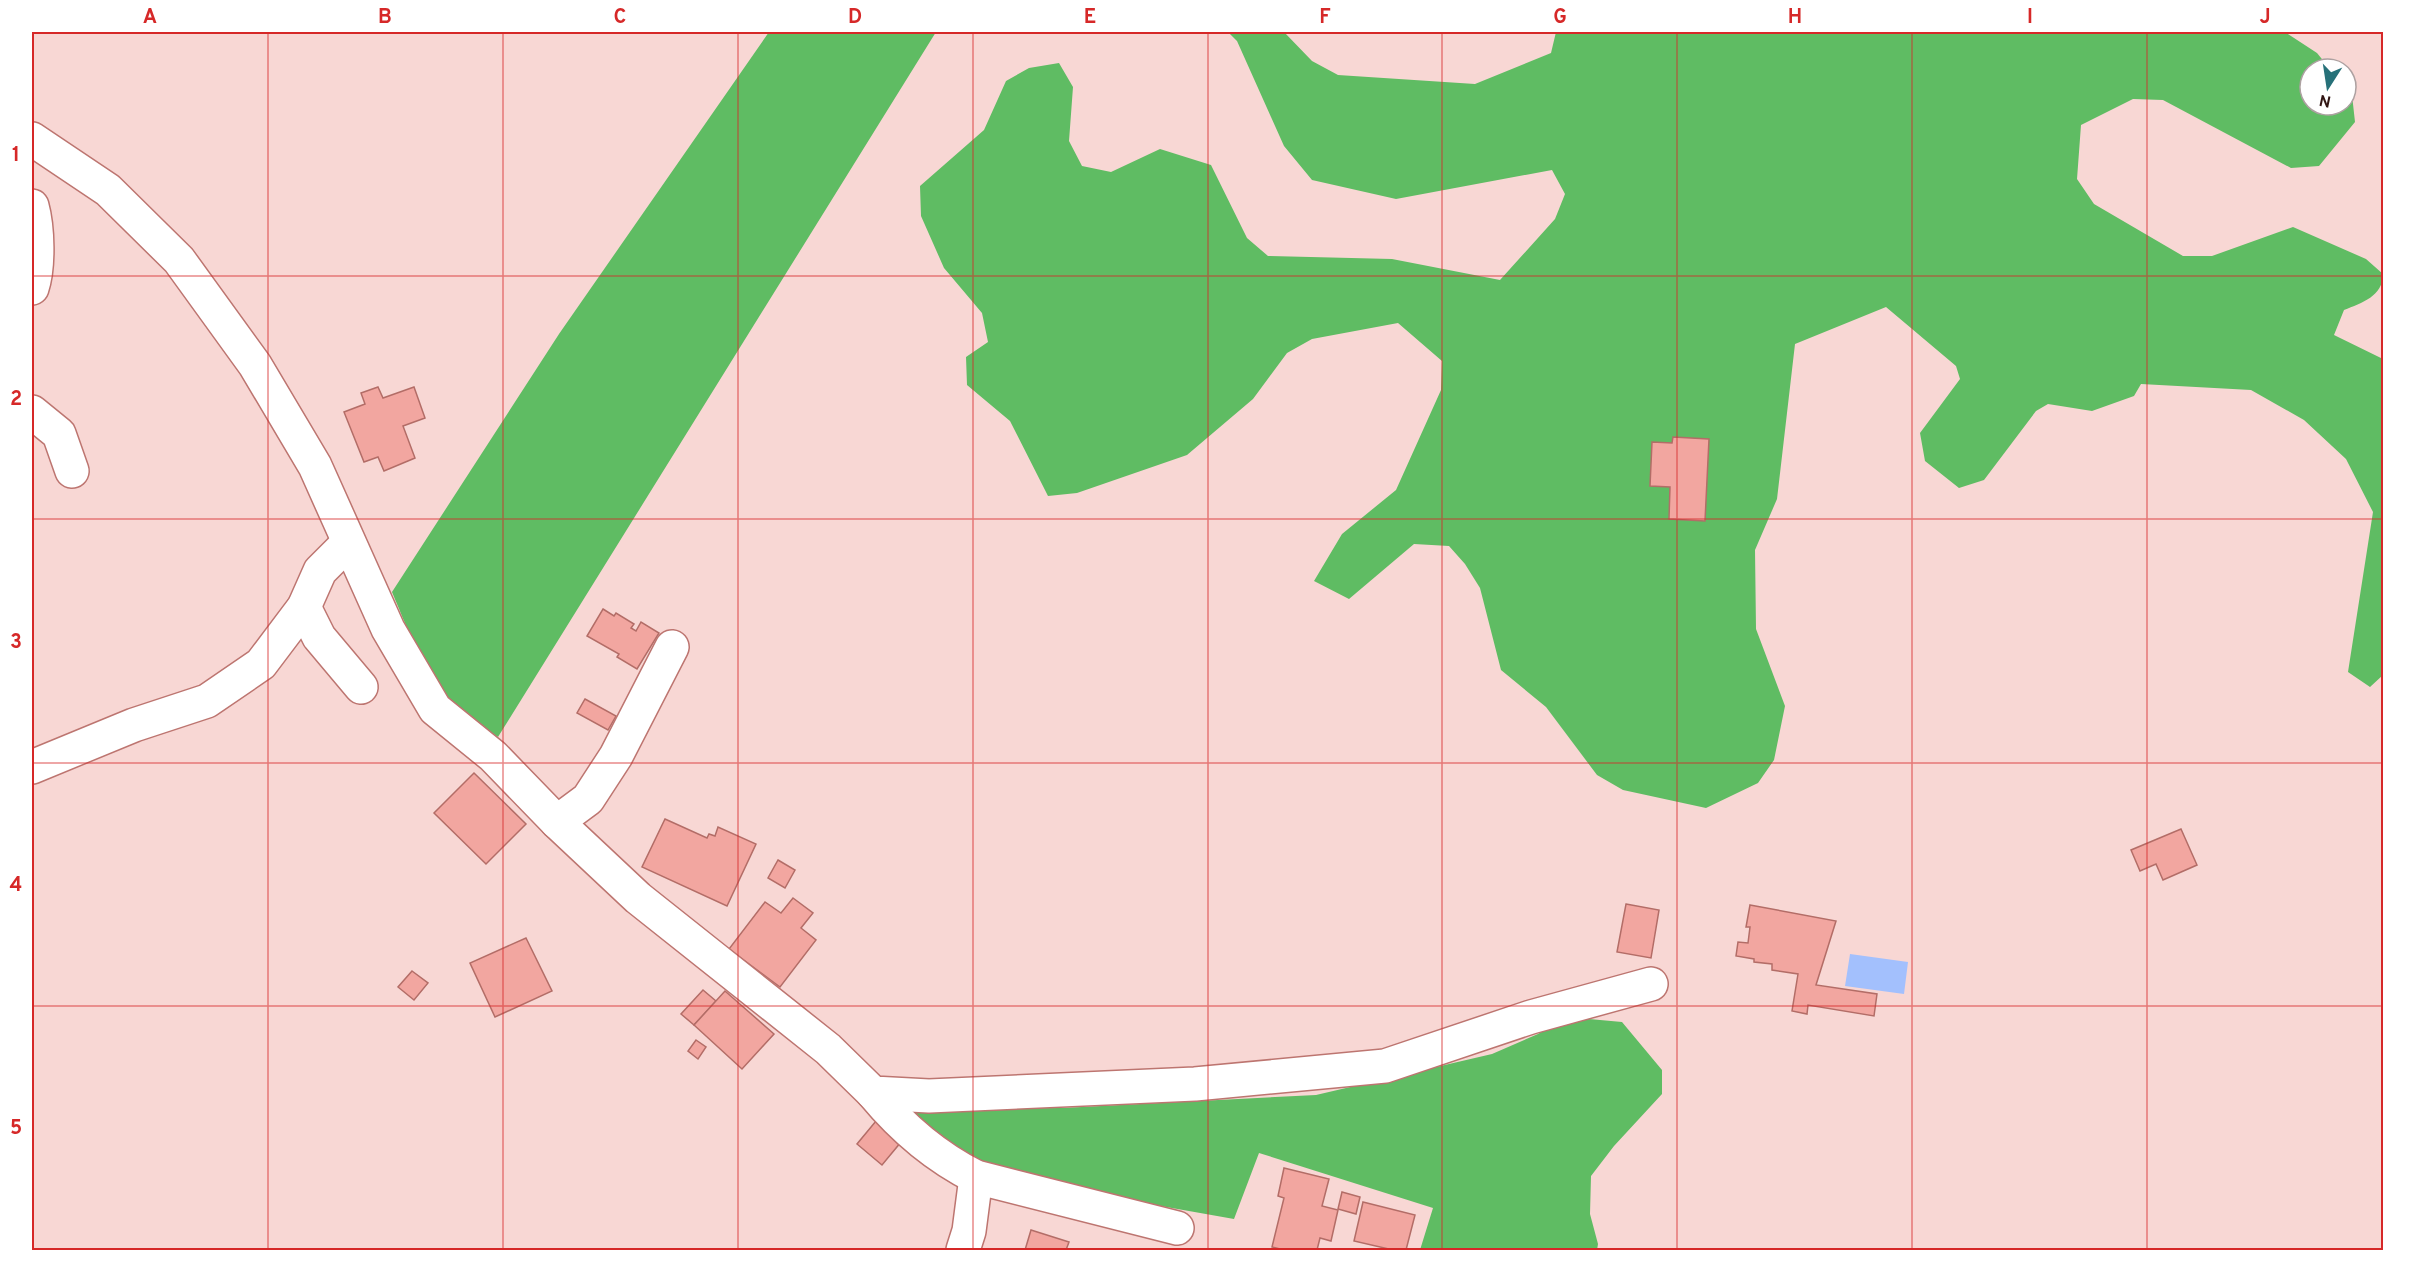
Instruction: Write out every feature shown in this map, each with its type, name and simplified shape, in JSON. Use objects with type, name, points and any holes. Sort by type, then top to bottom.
[{"type":"street","points":[[32,139],[108,190],[178,260],[255,365],[315,466],[388,629],[435,709],[494,756],[557,822],[638,898],[828,1049],[873,1093],[894,1119],[948,1163],[976,1177],[1177,1228]]},
{"type":"street","points":[[32,206],[36,221],[35,278],[32,288]]},
{"type":"street","points":[[32,412],[59,434],[72,471]]},
{"type":"street","points":[[32,767],[134,725],[207,701],[261,664],[304,607],[320,570],[348,543]]},
{"type":"street","points":[[304,607],[319,637],[361,687]]},
{"type":"street","points":[[557,822],[588,799],[616,756],[672,647]]},
{"type":"street","points":[[873,1093],[929,1096],[1195,1084],[1385,1066],[1531,1017],[1651,984]]},
{"type":"street","points":[[963,1251],[969,1231],[976,1177]]},
{"type":"green space","points":[[769,32],[936,32],[498,737],[467,717],[440,689],[421,658],[392,592],[559,334]]},
{"type":"green space","points":[[1228,32],[1284,32],[1312,61],[1338,75],[1475,84],[1551,53],[1556,32],[2285,32],[2320,57],[2298,57],[2298,117],[2354,117],[2355,122],[2319,166],[2291,168],[2163,100],[2133,99],[2081,125],[2077,179],[2094,204],[2183,256],[2212,256],[2293,227],[2366,259],[2383,274],[2379,288],[2370,298],[2344,310],[2334,335],[2383,359],[2383,675],[2370,687],[2348,672],[2373,512],[2346,459],[2304,420],[2251,390],[2141,384],[2134,396],[2092,411],[2048,404],[2036,411],[1984,480],[1959,488],[1925,461],[1920,433],[1960,379],[1956,366],[1886,307],[1795,344],[1777,499],[1755,550],[1756,629],[1785,706],[1774,760],[1758,783],[1706,808],[1623,790],[1597,775],[1546,707],[1501,670],[1480,588],[1465,564],[1449,546],[1414,544],[1349,599],[1314,581],[1342,534],[1396,490],[1441,390],[1442,361],[1398,323],[1312,339],[1287,353],[1253,399],[1187,455],[1077,493],[1048,496],[1010,421],[967,385],[966,357],[988,342],[982,313],[944,268],[921,216],[920,186],[984,130],[1006,81],[1029,68],[1059,63],[1073,87],[1069,141],[1082,166],[1111,172],[1160,149],[1211,165],[1247,238],[1268,256],[1392,259],[1500,280],[1555,219],[1565,194],[1552,170],[1396,199],[1312,180],[1284,146],[1237,41]]},
{"type":"green space","points":[[1567,1017],[1622,1022],[1662,1070],[1662,1094],[1614,1146],[1591,1176],[1590,1214],[1598,1244],[1597,1250],[1420,1250],[1433,1208],[1259,1153],[1234,1219],[1093,1194],[972,1160],[897,1109],[1062,1108],[1316,1095],[1492,1054],[1538,1034]]},
{"type":"water","points":[[1850,954],[1908,962],[1904,994],[1845,986]]},
{"type":"building","points":[[378,387],[383,398],[414,387],[425,418],[403,426],[415,458],[384,471],[378,457],[364,462],[344,412],[365,404],[361,393]]},
{"type":"building","points":[[1673,437],[1709,439],[1705,521],[1669,519],[1670,487],[1650,486],[1652,442],[1672,443]]},
{"type":"building","points":[[603,609],[614,616],[616,613],[634,624],[631,628],[636,631],[641,622],[659,633],[637,669],[617,657],[619,654],[587,636]]},
{"type":"building","points":[[585,699],[616,716],[608,730],[577,713]]},
{"type":"building","points":[[474,773],[526,824],[486,864],[434,813]]},
{"type":"building","points":[[665,819],[707,838],[709,834],[715,836],[718,827],[756,844],[727,906],[642,867]]},
{"type":"building","points":[[2181,829],[2197,865],[2163,880],[2156,864],[2140,871],[2131,850]]},
{"type":"building","points":[[778,860],[795,870],[785,888],[768,878]]},
{"type":"building","points":[[793,898],[813,913],[801,928],[816,940],[780,987],[729,949],[765,902],[781,913]]},
{"type":"building","points":[[1626,904],[1659,910],[1651,958],[1617,952]]},
{"type":"building","points":[[1750,905],[1836,921],[1816,985],[1877,994],[1874,1016],[1808,1005],[1807,1014],[1792,1011],[1798,974],[1772,970],[1772,964],[1754,962],[1754,959],[1736,956],[1738,942],[1748,943],[1750,927],[1746,927]]},
{"type":"building","points":[[526,938],[552,991],[495,1017],[470,963]]},
{"type":"building","points":[[412,971],[428,983],[414,1000],[398,987]]},
{"type":"building","points":[[703,990],[716,1001],[694,1025],[681,1014]]},
{"type":"building","points":[[725,991],[774,1034],[742,1069],[694,1025]]},
{"type":"building","points":[[696,1040],[706,1047],[698,1059],[688,1051]]},
{"type":"building","points":[[876,1121],[901,1142],[882,1165],[857,1144]]},
{"type":"building","points":[[1284,1168],[1329,1179],[1322,1206],[1338,1210],[1331,1241],[1320,1238],[1317,1250],[1284,1250],[1272,1247],[1284,1198],[1278,1196]]},
{"type":"building","points":[[1342,1192],[1360,1197],[1356,1214],[1338,1209]]},
{"type":"building","points":[[1363,1202],[1415,1215],[1406,1250],[1393,1250],[1354,1241]]},
{"type":"building","points":[[1031,1230],[1069,1242],[1066,1250],[1025,1250]]}]
